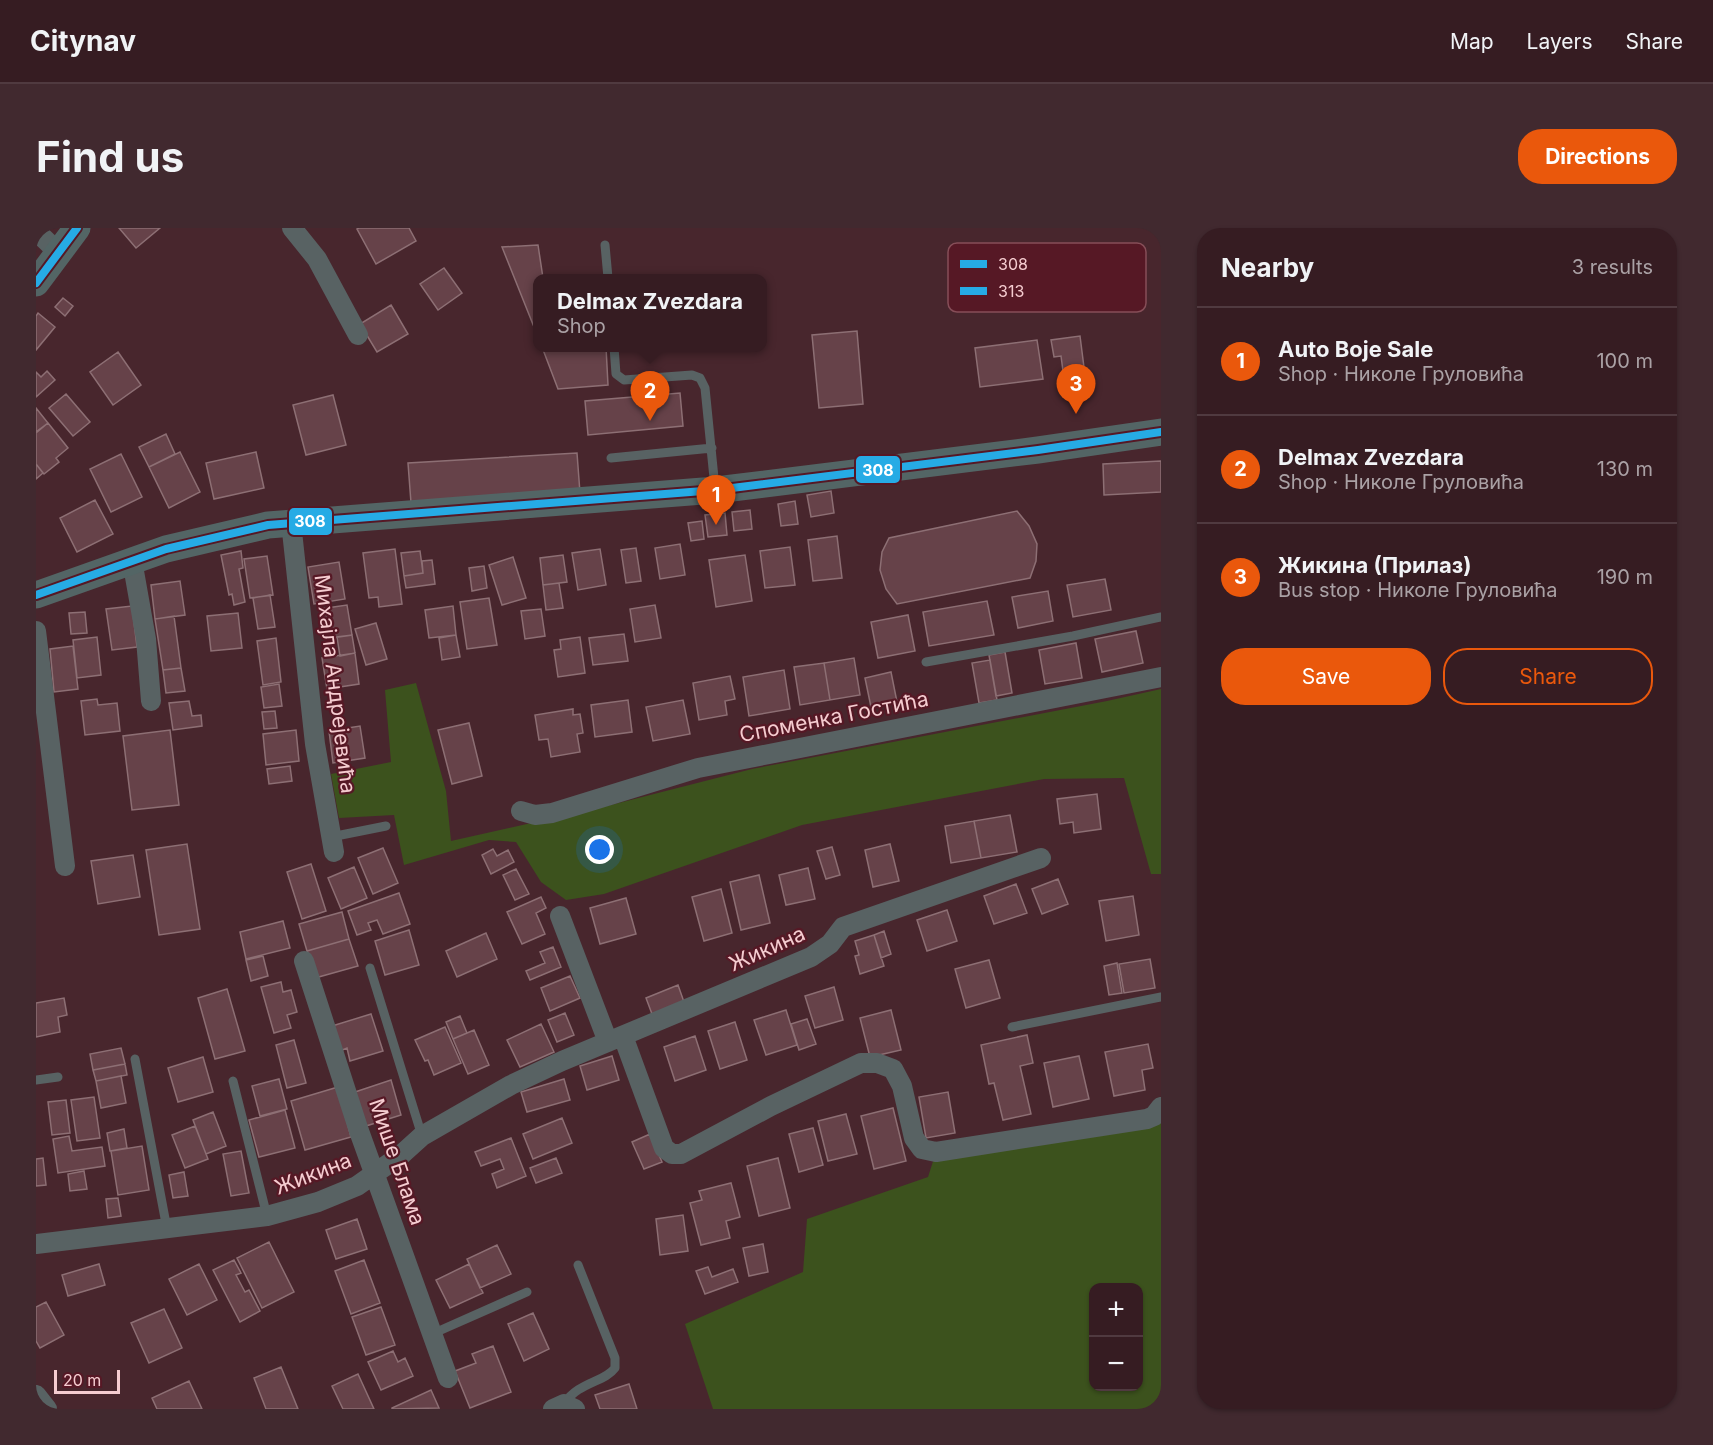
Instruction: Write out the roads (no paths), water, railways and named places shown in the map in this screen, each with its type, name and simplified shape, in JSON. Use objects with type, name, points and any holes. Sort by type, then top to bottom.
[{"type":"street","points":[[36,283],[60,254],[77,228]]},
{"type":"street","points":[[292,228],[317,259],[358,335]]},
{"type":"street","points":[[36,231],[60,254]]},
{"type":"street","points":[[36,595],[132,560],[195,541],[291,522],[594,501],[716,490],[1038,450],[1161,432]]},
{"type":"street","name":"Михајла Андрејевића","points":[[291,522],[315,744],[332,844]]},
{"type":"street","points":[[132,560],[146,639],[151,701]]},
{"type":"street","points":[[36,631],[65,866]]},
{"type":"street","name":"Споменка Гостића","points":[[521,811],[535,815],[552,813],[698,768],[1161,676]]},
{"type":"street","name":"Жикина","points":[[36,1244],[267,1216],[339,1194],[375,1175],[422,1136],[511,1085],[811,957],[830,944],[843,927],[1041,858]]},
{"type":"street","points":[[560,916],[664,1148],[672,1154],[681,1154],[771,1106],[861,1063],[877,1063],[893,1069],[902,1086],[914,1138],[917,1144],[928,1151],[968,1148],[1147,1119],[1154,1116],[1161,1107]]},
{"type":"street","name":"Мише Блама","points":[[304,961],[375,1175],[448,1378]]},
{"type":"street","points":[[36,1395],[47,1409]]},
{"type":"lane","points":[[605,245],[608,274]]},
{"type":"lane","points":[[614,352],[616,374],[624,380],[692,375],[700,378],[705,388],[716,490]]},
{"type":"lane","points":[[611,458],[712,448]]},
{"type":"lane","name":"Споменка Гостића","points":[[926,662],[1073,636],[1161,617]]},
{"type":"lane","points":[[332,844],[386,826]]},
{"type":"lane","points":[[370,968],[422,1136]]},
{"type":"lane","points":[[1012,1027],[1161,997]]},
{"type":"lane","points":[[135,1059],[167,1229]]},
{"type":"lane","points":[[36,1080],[58,1077]]},
{"type":"lane","points":[[233,1081],[267,1216]]},
{"type":"lane","points":[[564,1407],[575,1391],[610,1373],[615,1368],[615,1358],[578,1265]]},
{"type":"lane","points":[[432,1334],[527,1292]]},
{"type":"place","name":"Жикина (Прилаз)","points":[[1076,414]]},
{"type":"place","name":"Delmax Zvezdara","points":[[650,421]]},
{"type":"place","name":"Auto Boje Sale","points":[[716,525]]}]
